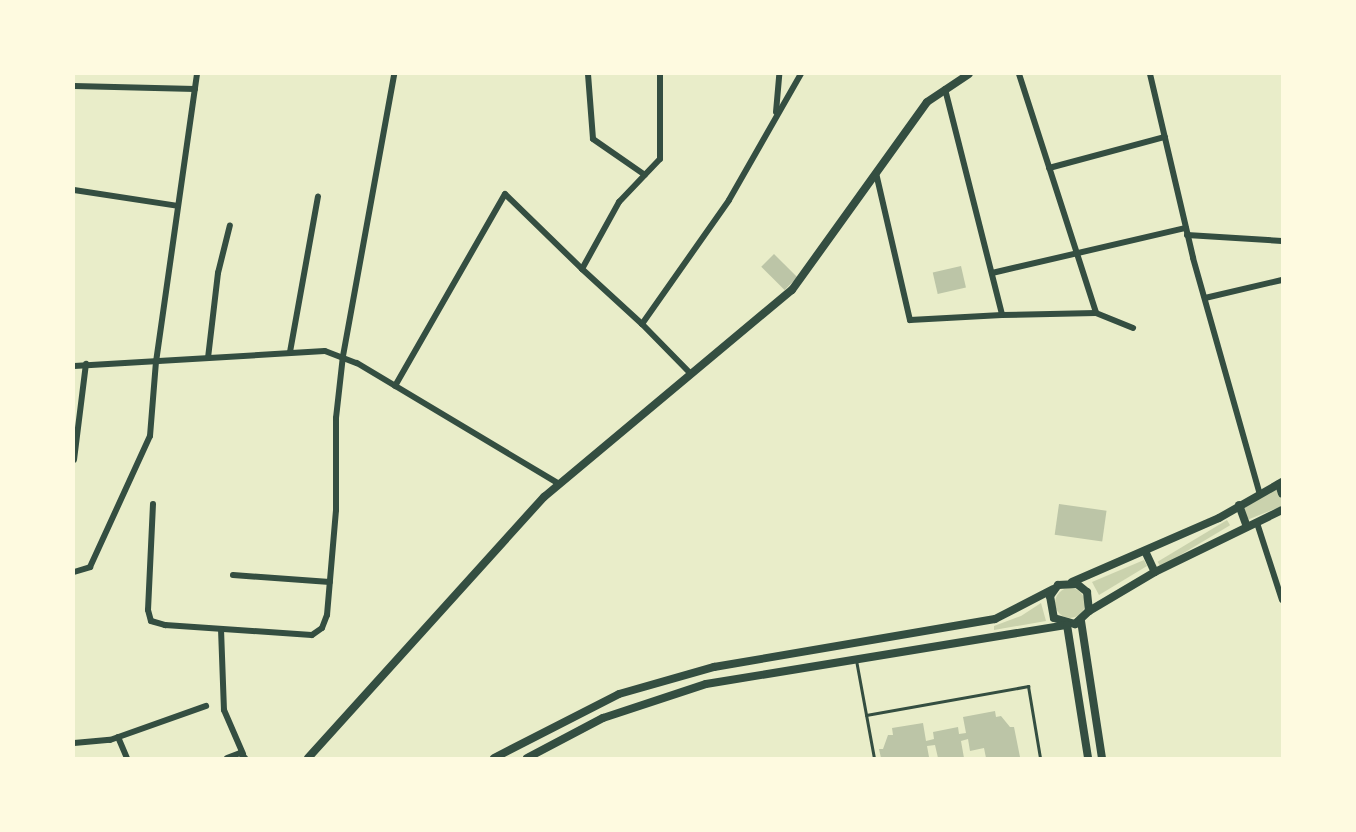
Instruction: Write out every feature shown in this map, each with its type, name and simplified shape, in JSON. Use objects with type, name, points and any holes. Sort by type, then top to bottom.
[{"type":"street","points":[[74,572],[90,567],[150,436],[156,362],[197,74]]},
{"type":"street","points":[[153,504],[148,610],[151,621],[221,629],[312,635],[322,628],[327,615],[336,510],[336,418],[343,356],[394,74]]},
{"type":"street","points":[[588,74],[593,139],[645,175]]},
{"type":"street","points":[[582,268],[619,202],[660,159],[660,74]]},
{"type":"street","points":[[776,115],[779,74]]},
{"type":"street","points":[[642,324],[729,200],[801,74]]},
{"type":"street","points":[[308,759],[559,484],[792,290],[927,102],[969,74]]},
{"type":"street","points":[[1018,74],[1096,313]]},
{"type":"street","points":[[1150,74],[1187,231],[1260,494]]},
{"type":"street","points":[[74,86],[195,88]]},
{"type":"street","points":[[945,89],[1002,315]]},
{"type":"street","points":[[1049,168],[1165,137]]},
{"type":"street","points":[[876,173],[910,320],[1096,313],[1133,328]]},
{"type":"street","points":[[74,190],[178,206]]},
{"type":"street","points":[[395,386],[505,194],[642,324],[691,374]]},
{"type":"street","points":[[291,352],[318,196]]},
{"type":"street","points":[[208,358],[218,273],[230,225]]},
{"type":"street","points":[[992,273],[1187,231],[1282,241]]},
{"type":"street","points":[[1205,298],[1282,280]]},
{"type":"street","points":[[74,366],[325,351],[343,356],[559,484]]},
{"type":"street","points":[[74,460],[86,364]]},
{"type":"street","points":[[494,759],[619,694],[714,668],[995,619],[1053,589],[1145,551],[1281,483],[1282,494]]},
{"type":"street","points":[[1239,505],[1247,527]]},
{"type":"street","points":[[527,759],[603,718],[717,682],[1081,621],[1089,611],[1155,573],[1282,510]]},
{"type":"street","points":[[1257,523],[1282,600]]},
{"type":"street","points":[[1145,551],[1155,573]]},
{"type":"street","points":[[233,575],[330,582]]},
{"type":"street","points":[[1071,582],[1087,592],[1089,611]]},
{"type":"street","points":[[1053,589],[1050,611],[1060,623],[1067,625]]},
{"type":"street","points":[[1081,621],[1102,759]]},
{"type":"street","points":[[1067,625],[1089,759]]},
{"type":"street","points":[[221,629],[224,710],[244,756],[227,759]]},
{"type":"street","points":[[714,668],[717,682]]},
{"type":"street","points":[[74,743],[118,737],[206,706]]},
{"type":"street","points":[[118,737],[127,759]]},
{"type":"lane","points":[[856,657],[874,759]]},
{"type":"lane","points":[[866,715],[1028,686],[1040,759]]},
{"type":"green space","points":[[1275,489],[1282,491],[1282,506],[1247,520],[1243,509]]},
{"type":"green space","points":[[1227,520],[1230,525],[1161,567],[1158,562]]},
{"type":"green space","points":[[1144,560],[1147,566],[1099,595],[1092,582]]},
{"type":"green space","points":[[1070,588],[1076,589],[1084,597],[1084,609],[1076,617],[1070,618],[1064,617],[1056,609],[1055,603],[1056,597],[1064,589]]},
{"type":"green space","points":[[1041,603],[1046,621],[994,630],[994,626],[1021,616]]},
{"type":"building","points":[[774,254],[797,277],[785,290],[761,267]]},
{"type":"building","points":[[961,266],[966,287],[938,294],[933,273]]},
{"type":"building","points":[[1059,504],[1107,511],[1102,541],[1055,535]]},
{"type":"building","points":[[995,711],[996,717],[1001,716],[1010,727],[1014,727],[1020,757],[986,758],[984,748],[970,751],[968,739],[961,741],[964,758],[938,758],[935,745],[927,746],[929,757],[881,758],[879,749],[883,749],[888,735],[893,735],[892,728],[923,723],[926,741],[934,739],[933,732],[958,727],[959,734],[966,733],[963,717]]}]
